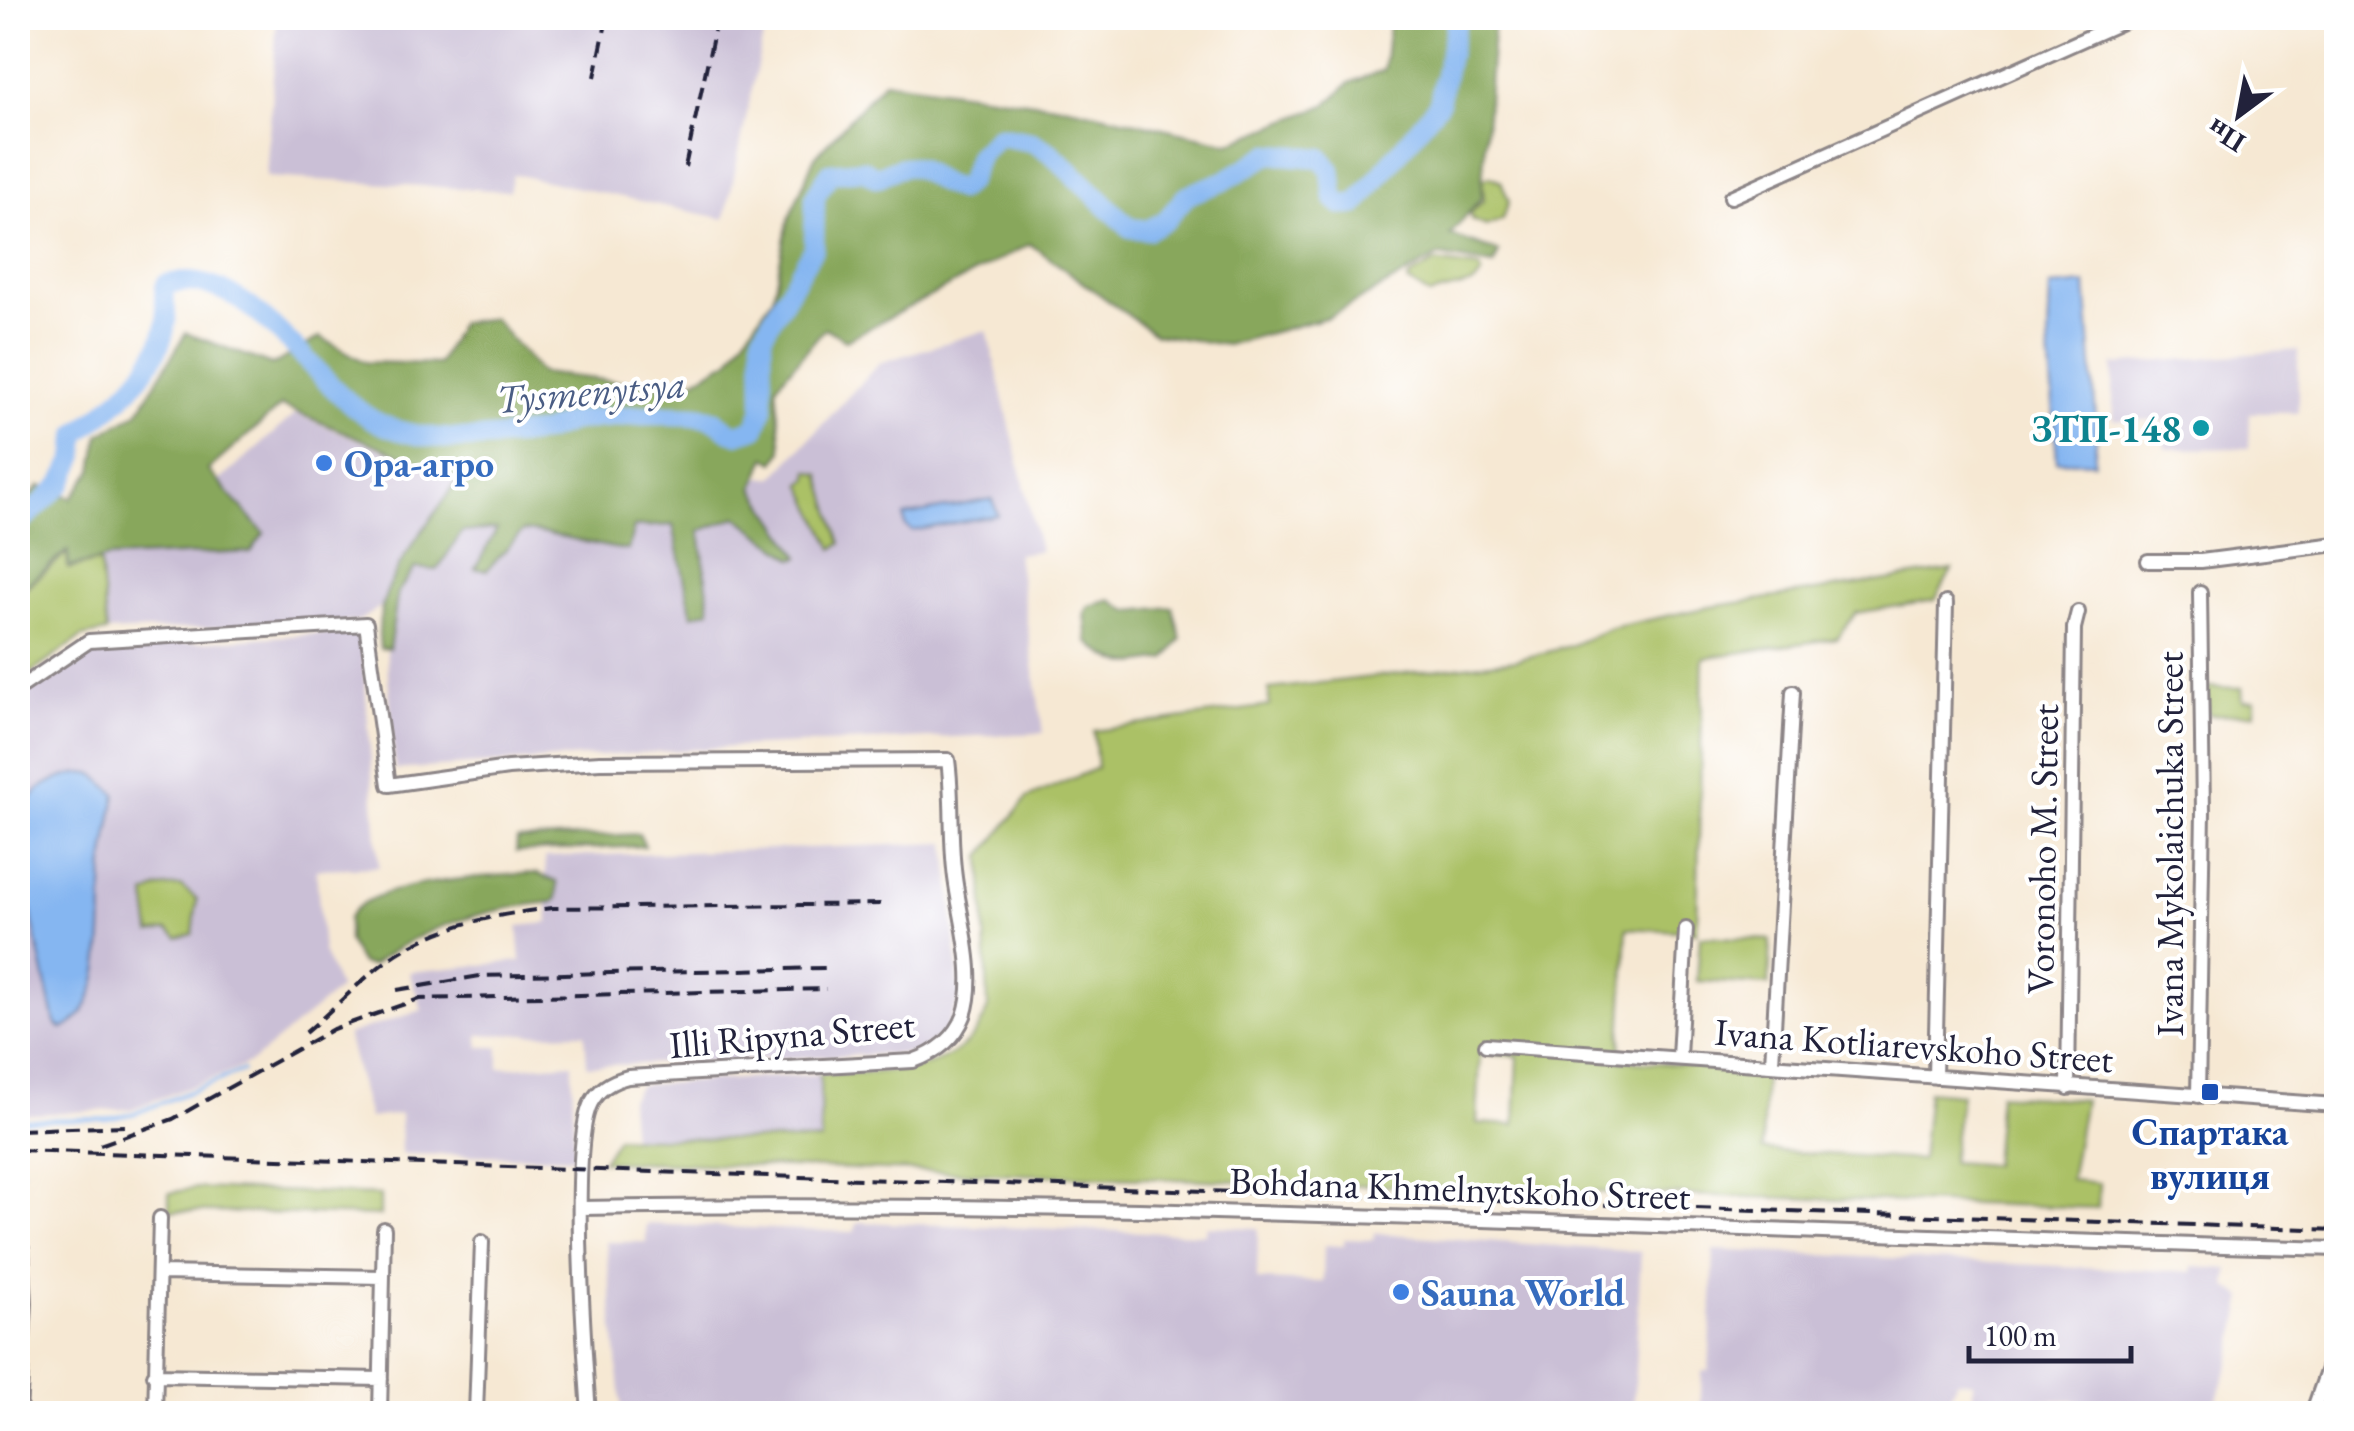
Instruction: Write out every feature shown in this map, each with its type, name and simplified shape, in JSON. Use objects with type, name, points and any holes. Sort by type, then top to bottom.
[{"type":"street","points":[[1731,197],[2131,18]]},
{"type":"street","points":[[2148,560],[2201,561],[2336,544]]},
{"type":"street","name":"Ivana Mykolaichuka Street","points":[[2198,1096],[2203,812],[2200,592]]},
{"type":"street","points":[[1934,1077],[1946,603]]},
{"type":"street","name":"Voronoho M. Street","points":[[2068,1088],[2074,628],[2078,612]]},
{"type":"street","name":"Illi Ripyna Street","points":[[18,689],[89,641],[366,624],[389,785],[508,768],[600,762],[652,765],[916,756],[948,760],[954,802],[953,865],[968,984],[963,1017],[948,1040],[913,1061],[615,1080],[592,1102],[587,1117],[582,1208],[588,1414]]},
{"type":"street","points":[[1772,1063],[1793,692]]},
{"type":"street","points":[[1679,1057],[1686,929]]},
{"type":"street","name":"Ivana Kotliarevskoho Street","points":[[1486,1045],[2336,1104]]},
{"type":"street","name":"Bohdana Khmelnytskoho Street","points":[[582,1208],[914,1204],[1652,1222],[2336,1249]]},
{"type":"street","points":[[155,1414],[160,1218]]},
{"type":"street","points":[[380,1414],[384,1229]]},
{"type":"street","points":[[476,1414],[482,1242]]},
{"type":"street","points":[[19,1414],[25,1303],[22,1249]]},
{"type":"street","points":[[158,1273],[384,1278]]},
{"type":"street","points":[[2312,1414],[2336,1346]]},
{"type":"street","points":[[154,1375],[381,1378]]},
{"type":"shaded area","points":[[277,18],[767,18],[725,219],[513,174],[509,191],[266,177]]},
{"type":"shaded area","points":[[987,330],[1040,551],[1017,554],[1043,733],[715,748],[395,770],[383,605],[357,622],[107,632],[99,556],[224,477],[295,414],[460,482],[774,477],[879,363]]},
{"type":"shaded area","points":[[2298,350],[2298,413],[2250,413],[2249,448],[2165,449],[2164,420],[2113,420],[2113,365]]},
{"type":"shaded area","points":[[361,631],[379,867],[316,869],[323,951],[339,989],[254,1060],[235,1070],[131,1109],[18,1115],[18,692],[80,650]]},
{"type":"shaded area","points":[[947,843],[960,996],[945,1033],[916,1053],[587,1066],[585,1033],[479,1035],[479,1047],[499,1047],[499,1068],[572,1063],[574,1157],[401,1154],[400,1114],[369,1118],[347,1035],[422,1010],[409,972],[521,961],[518,926],[549,923],[545,857]]},
{"type":"shaded area","points":[[820,1074],[822,1141],[632,1137],[629,1101],[639,1085]]},
{"type":"shaded area","points":[[858,1222],[1205,1234],[1206,1226],[1258,1228],[1257,1280],[1323,1282],[1324,1245],[1344,1246],[1344,1239],[1374,1240],[1375,1233],[1641,1252],[1633,1413],[622,1413],[606,1242],[646,1242],[646,1224],[854,1232]]},
{"type":"shaded area","points":[[1714,1250],[2192,1272],[2193,1267],[2229,1269],[2227,1287],[2244,1297],[2230,1364],[2212,1413],[2111,1413],[2072,1400],[1973,1402],[1973,1382],[1957,1380],[1943,1413],[1700,1413],[1702,1371],[1709,1371]]},
{"type":"green space","points":[[1494,18],[1481,198],[1450,235],[1499,252],[1494,265],[1439,256],[1329,317],[1226,345],[1154,334],[1030,244],[846,340],[825,328],[776,386],[782,451],[775,462],[766,457],[754,488],[800,557],[794,559],[737,517],[700,531],[710,610],[692,615],[673,525],[634,527],[628,550],[523,531],[487,570],[475,569],[497,529],[462,532],[437,570],[415,568],[398,592],[389,649],[380,648],[379,624],[392,580],[458,479],[281,406],[208,470],[264,533],[251,552],[108,558],[69,567],[68,550],[18,592],[18,507],[40,486],[72,498],[93,470],[99,435],[138,412],[186,333],[272,365],[320,337],[365,362],[438,364],[460,323],[493,318],[541,373],[659,386],[694,380],[729,360],[773,297],[788,221],[814,158],[884,81],[1070,107],[1229,143],[1326,105],[1349,83],[1384,70],[1389,21]]},
{"type":"green space","points":[[1490,176],[1501,181],[1509,201],[1503,219],[1486,226],[1472,220],[1470,213],[1484,200],[1482,180]]},
{"type":"green space","points":[[1436,262],[1480,268],[1482,274],[1474,284],[1429,295],[1408,282],[1409,277]]},
{"type":"green space","points":[[809,471],[820,474],[841,544],[833,549],[802,484],[809,479]]},
{"type":"green space","points":[[67,553],[68,569],[100,561],[107,632],[82,637],[18,682],[18,595]]},
{"type":"green space","points":[[1952,570],[1935,600],[1856,613],[1837,638],[1703,658],[1697,932],[1627,928],[1620,1060],[1765,1071],[1762,1150],[1921,1160],[1928,1091],[1961,1094],[1951,1162],[1993,1165],[1999,1094],[2084,1100],[2070,1180],[2099,1183],[2098,1208],[602,1161],[617,1137],[821,1141],[820,1074],[919,1067],[961,1048],[977,1031],[988,1007],[982,856],[1027,798],[1097,768],[1094,731],[1269,706],[1269,689],[1516,660],[1570,646],[1611,628],[1704,608]],"holes":[[[1480,1054],[1518,1056],[1515,1125],[1477,1123]]]},
{"type":"green space","points":[[1111,600],[1129,611],[1173,607],[1181,639],[1166,659],[1124,663],[1088,642],[1085,613],[1089,606]]},
{"type":"green space","points":[[2206,687],[2242,688],[2243,700],[2255,700],[2255,713],[2209,715]]},
{"type":"green space","points":[[639,834],[645,846],[516,852],[517,840]]},
{"type":"green space","points":[[536,873],[557,882],[557,899],[553,902],[457,921],[412,940],[371,966],[361,964],[348,942],[348,919],[359,906],[379,896],[433,882]]},
{"type":"green space","points":[[181,886],[197,899],[193,934],[178,938],[168,930],[151,933],[146,895],[158,888]]},
{"type":"green space","points":[[1700,936],[1771,940],[1769,985],[1697,981]]},
{"type":"green space","points":[[196,1188],[380,1195],[380,1216],[169,1211],[169,1193]]},
{"type":"water","points":[[2086,284],[2097,431],[2094,462],[2057,461],[2048,334],[2050,287]]},
{"type":"water","points":[[992,499],[998,515],[912,531],[905,525],[904,516]]},
{"type":"water","points":[[81,773],[94,774],[116,794],[104,864],[96,980],[89,1002],[78,1018],[62,1029],[55,1023],[22,874],[27,866],[21,831],[27,804],[35,793],[46,784]]},
{"type":"waterway","name":"Tysmenytsya","points":[[18,525],[62,484],[75,458],[77,434],[119,400],[154,356],[166,323],[166,284],[199,283],[229,293],[282,335],[356,409],[399,431],[479,439],[539,433],[575,421],[673,415],[710,418],[737,434],[756,428],[763,408],[762,336],[814,248],[815,196],[830,173],[864,170],[877,178],[893,170],[914,167],[959,190],[968,182],[979,154],[998,136],[1032,142],[1051,153],[1130,228],[1148,230],[1166,220],[1187,195],[1224,181],[1270,154],[1321,158],[1331,170],[1334,198],[1342,205],[1356,205],[1439,103],[1457,18]]},
{"type":"waterway","points":[[18,1120],[107,1119],[136,1113],[242,1071]]},
{"type":"waterway","points":[[1958,1414],[2004,1410],[2054,1414]]},
{"type":"railway","points":[[595,77],[607,18]]},
{"type":"railway","points":[[685,167],[717,18]]},
{"type":"railway","points":[[305,1033],[392,957],[449,929],[490,918],[553,908],[887,904]]},
{"type":"railway","points":[[397,990],[480,976],[825,968]]},
{"type":"railway","points":[[100,1145],[173,1119],[333,1029],[419,999],[826,989]]},
{"type":"railway","points":[[18,1130],[126,1126]]},
{"type":"railway","points":[[18,1150],[2336,1230]]},
{"type":"place","name":"ЗТП-148","points":[[2201,428]]},
{"type":"place","name":"Ора-агро","points":[[324,463]]},
{"type":"place","name":"Спартака вулиця","points":[[2210,1092]]},
{"type":"place","name":"Sauna World","points":[[1401,1292]]}]
